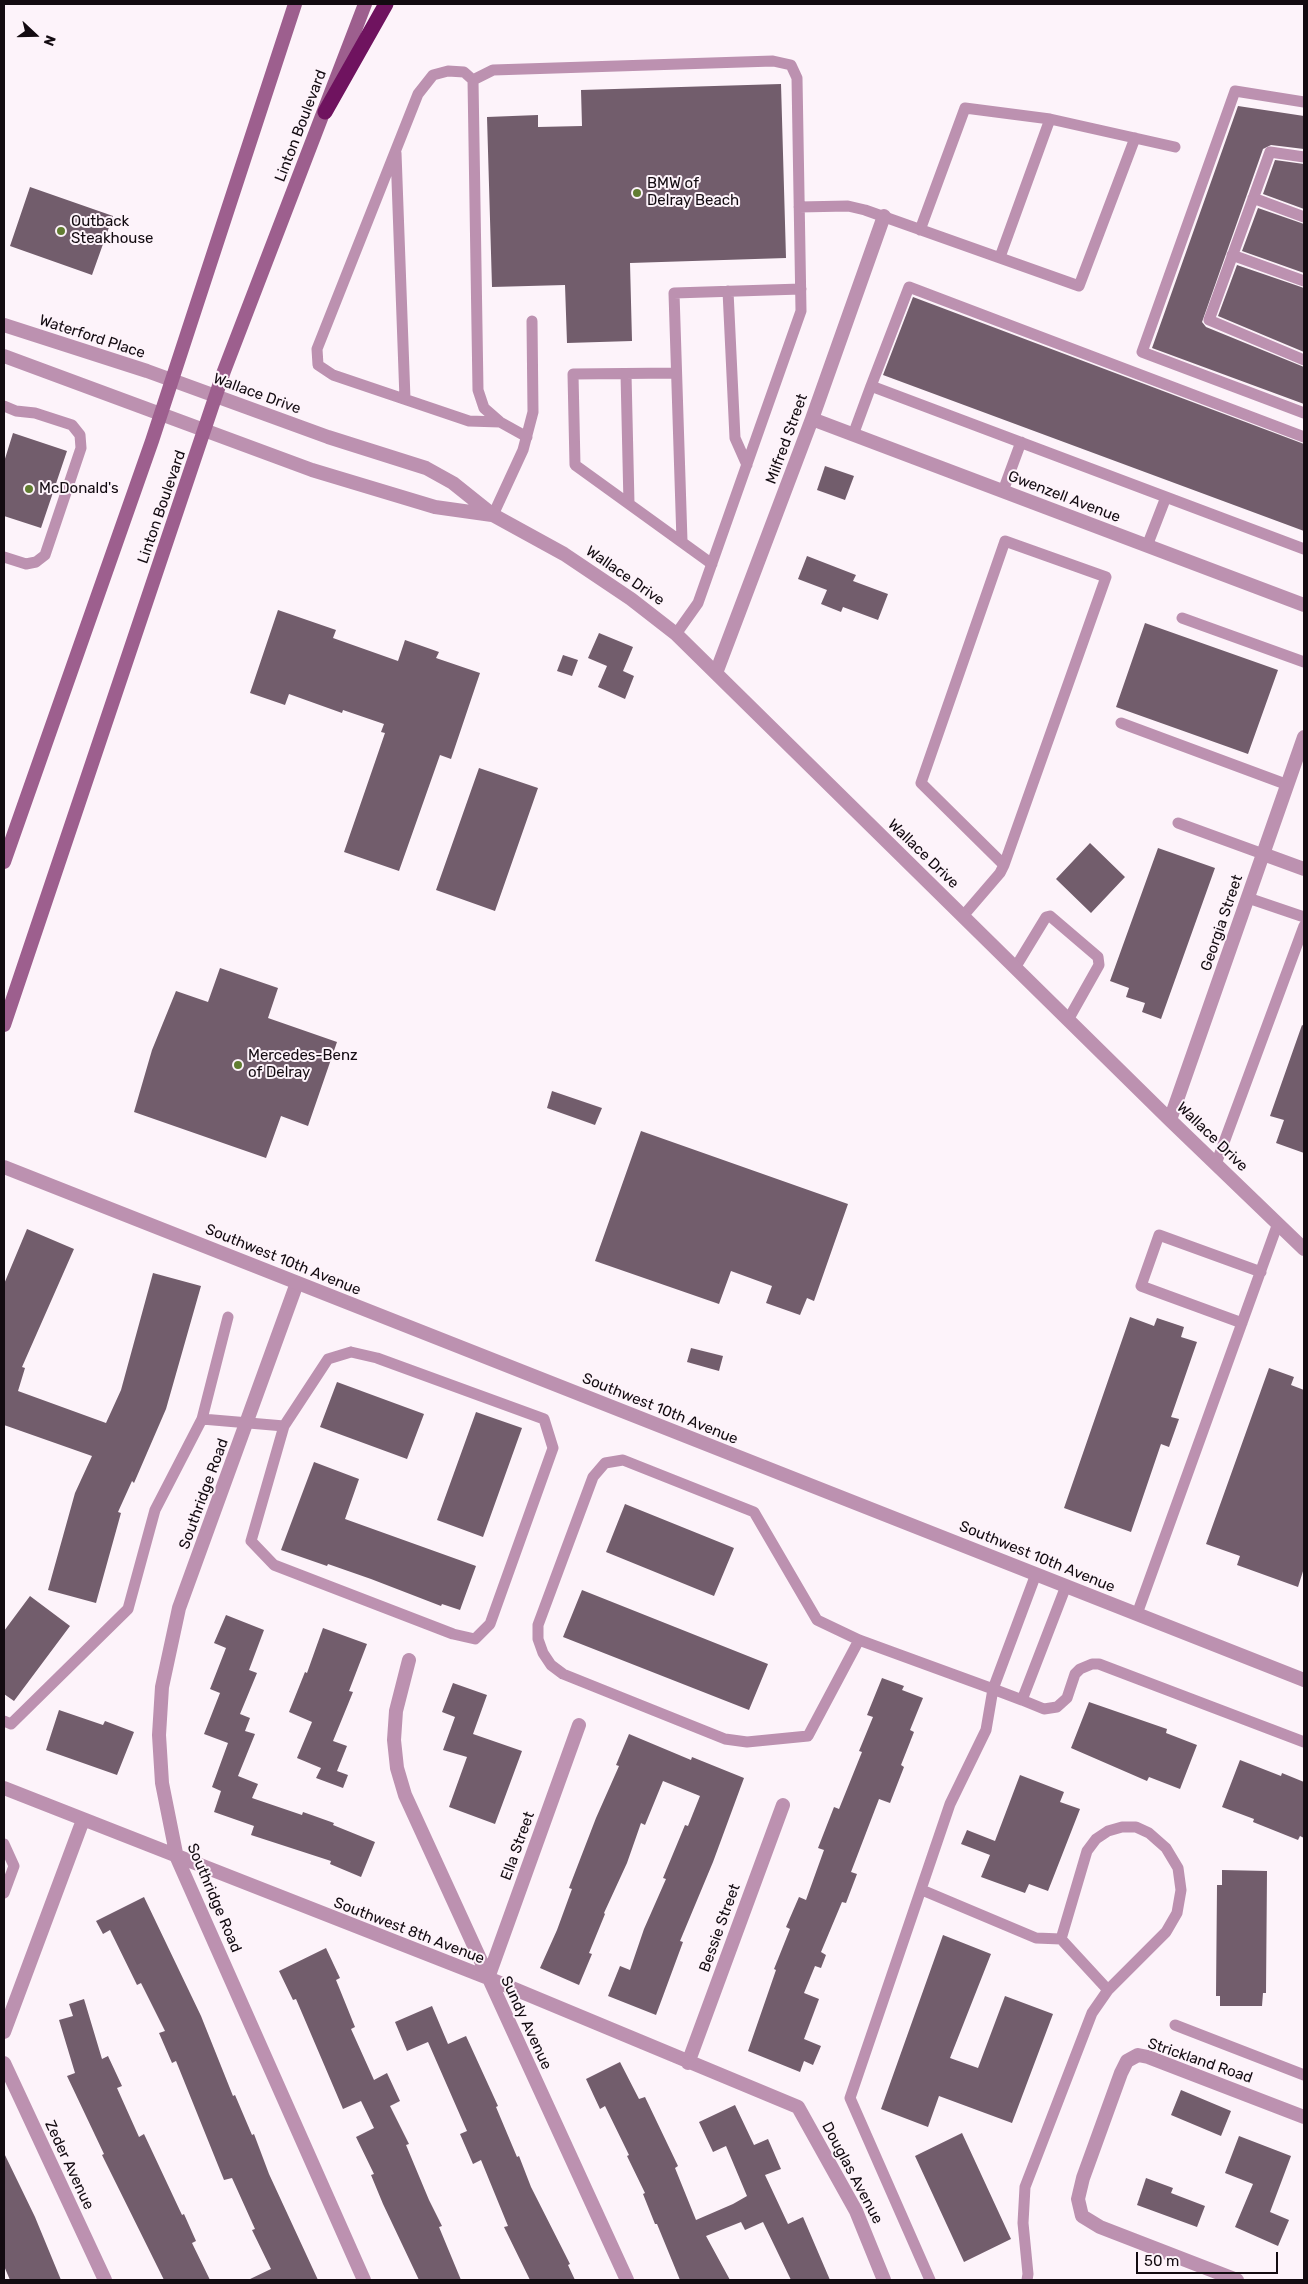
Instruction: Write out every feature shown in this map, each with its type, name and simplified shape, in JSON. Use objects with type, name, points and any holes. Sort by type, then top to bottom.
[{"type":"highway","points":[[325,112],[386,4]]},
{"type":"main road","name":"Linton Boulevard","points":[[4,862],[160,413],[295,4]]},
{"type":"main road","name":"Linton Boulevard","points":[[4,1025],[216,396],[365,4]]},
{"type":"street","name":"Milfred Street","points":[[716,673],[812,419],[884,216]]},
{"type":"street","name":"Waterford Place","points":[[4,325],[171,380]]},
{"type":"street","points":[[4,356],[160,413]]},
{"type":"street","name":"Wallace Drive","points":[[171,380],[368,450],[426,468],[453,482],[493,515],[587,568],[676,634],[1170,1120],[1304,1249]]},
{"type":"street","name":"Wallace Drive","points":[[160,413],[312,470],[435,507],[493,515]]},
{"type":"street","name":"Gwenzell Avenue","points":[[812,419],[1304,606]]},
{"type":"street","name":"Georgia Street","points":[[1170,1120],[1304,737]]},
{"type":"street","points":[[1263,854],[1304,869]]},
{"type":"street","name":"Southwest 10th Avenue","points":[[4,1167],[1137,1614],[1304,1678]]},
{"type":"street","name":"Southridge Road","points":[[297,1283],[179,1608],[166,1663],[159,1735],[162,1783],[177,1858],[364,2280]]},
{"type":"street","name":"Sundy Avenue","points":[[409,1660],[396,1711],[394,1740],[397,1768],[410,1809],[626,2280]]},
{"type":"street","name":"Ella Street","points":[[488,1978],[579,1725]]},
{"type":"street","name":"Southwest 8th Avenue","points":[[4,1788],[177,1858],[488,1978],[688,2063],[798,2107],[800,2110]]},
{"type":"street","name":"Bessie Street","points":[[688,2063],[783,1805]]},
{"type":"street","points":[[4,2032],[83,1820]]},
{"type":"street","name":"Strickland Road","points":[[1237,2280],[1100,2227],[1082,2216],[1078,2199],[1082,2178],[1121,2072],[1127,2061],[1138,2055],[1148,2057],[1304,2117]]},
{"type":"street","name":"Zeder Avenue","points":[[4,2063],[105,2280]]},
{"type":"street","name":"Douglas Avenue","points":[[800,2110],[856,2211],[884,2280]]},
{"type":"lane","points":[[473,80],[493,70],[773,61],[790,65],[797,78],[801,311],[698,604],[676,634]]},
{"type":"lane","points":[[500,422],[469,421],[333,375],[318,366],[317,349],[418,94],[433,74],[448,71],[464,72],[473,80],[478,390],[484,408],[500,422],[526,437]]},
{"type":"lane","points":[[1304,102],[1235,91],[1142,352],[1304,413]]},
{"type":"lane","points":[[920,230],[965,108],[1050,119],[1175,147]]},
{"type":"lane","points":[[1000,257],[1050,119]]},
{"type":"lane","points":[[799,207],[848,206],[884,216],[1079,286],[1135,138]]},
{"type":"lane","points":[[396,148],[405,399]]},
{"type":"lane","points":[[1304,157],[1270,152],[1209,320],[1304,360]]},
{"type":"lane","points":[[1253,198],[1304,217]]},
{"type":"lane","points":[[1232,255],[1304,281]]},
{"type":"lane","points":[[853,435],[909,287],[1304,437]]},
{"type":"lane","points":[[682,541],[674,293],[801,289]]},
{"type":"lane","points":[[728,291],[734,438],[747,466]]},
{"type":"lane","points":[[493,515],[523,450],[533,412],[532,321]]},
{"type":"lane","points":[[676,373],[573,374],[575,465],[712,564]]},
{"type":"lane","points":[[626,374],[629,504]]},
{"type":"lane","points":[[871,386],[1304,549]]},
{"type":"lane","points":[[4,406],[16,411],[35,413],[72,426],[80,435],[80,448],[45,555],[36,562],[26,564],[4,557]]},
{"type":"lane","points":[[1002,491],[1021,442]]},
{"type":"lane","points":[[1147,546],[1166,497]]},
{"type":"lane","points":[[963,916],[1000,873],[1004,865],[1106,578],[1005,540],[921,783],[1004,865]]},
{"type":"lane","points":[[1182,618],[1304,662]]},
{"type":"lane","points":[[1121,723],[1288,785]]},
{"type":"lane","points":[[1178,823],[1263,854]]},
{"type":"lane","points":[[1248,898],[1304,917]]},
{"type":"lane","points":[[1015,968],[1046,917],[1050,916],[1098,957],[1099,965],[1068,1020]]},
{"type":"lane","points":[[1216,1164],[1304,926]]},
{"type":"lane","points":[[1137,1614],[1278,1223]]},
{"type":"lane","points":[[1242,1323],[1142,1286],[1159,1235],[1260,1272]]},
{"type":"lane","points":[[4,1721],[12,1724],[128,1609],[155,1510],[202,1419],[228,1317]]},
{"type":"lane","points":[[350,1352],[377,1358],[544,1419],[553,1448],[490,1624],[476,1639],[453,1634],[274,1564],[251,1542],[284,1426],[328,1359],[350,1352]]},
{"type":"lane","points":[[202,1419],[284,1426]]},
{"type":"lane","points":[[859,1640],[808,1736],[747,1742],[725,1739],[563,1674],[551,1665],[543,1653],[538,1640],[538,1625],[593,1477],[604,1463],[623,1460],[754,1512],[817,1620],[859,1640],[992,1688],[1044,1709],[1057,1707],[1066,1698],[1075,1674],[1080,1669],[1092,1664],[1099,1664],[1304,1742]]},
{"type":"lane","points":[[930,2280],[850,2098],[950,1804],[986,1730],[992,1688],[1036,1574]]},
{"type":"lane","points":[[1022,1700],[1066,1586]]},
{"type":"lane","points":[[1027,2280],[1028,2274],[1022,2223],[1024,2187],[1092,2013],[1108,1990],[1166,1932],[1177,1912],[1181,1890],[1178,1868],[1166,1848],[1149,1833],[1136,1827],[1122,1827],[1108,1831],[1096,1839],[1087,1850],[1061,1939]]},
{"type":"lane","points":[[4,1844],[14,1866],[4,1893]]},
{"type":"lane","points":[[922,1890],[1036,1938],[1061,1939],[1108,1990]]},
{"type":"lane","points":[[1175,2024],[1304,2075]]},
{"type":"building","name":"BMW of Delray Beach","points":[[781,84],[786,258],[630,263],[632,341],[567,343],[565,285],[492,287],[487,117],[538,115],[538,127],[582,126],[581,90]]},
{"type":"building","points":[[1238,106],[1304,116],[1304,149],[1271,145],[1263,149],[1202,322],[1206,327],[1304,367],[1304,404],[1152,348]]},
{"type":"building","points":[[1275,160],[1304,164],[1304,209],[1263,194]]},
{"type":"building","name":"Outback Steakhouse","points":[[30,187],[113,216],[92,275],[10,246]]},
{"type":"building","points":[[1258,208],[1304,224],[1304,273],[1242,251]]},
{"type":"building","points":[[1237,265],[1304,288],[1304,352],[1218,316]]},
{"type":"building","points":[[913,297],[1304,444],[1304,531],[883,375]]},
{"type":"building","name":"McDonald's","points":[[13,433],[67,451],[41,528],[4,516],[4,462]]},
{"type":"building","points":[[825,466],[854,476],[845,500],[817,490]]},
{"type":"building","points":[[807,556],[856,575],[853,581],[888,594],[878,620],[843,607],[841,612],[821,604],[827,590],[798,579]]},
{"type":"building","points":[[278,610],[336,630],[333,638],[398,661],[405,640],[439,652],[436,658],[480,673],[451,759],[440,755],[399,871],[344,852],[385,733],[381,732],[384,724],[343,710],[342,713],[289,694],[285,705],[250,693]]},
{"type":"building","points":[[1145,623],[1278,670],[1248,754],[1116,707]]},
{"type":"building","points":[[599,633],[633,647],[623,671],[634,676],[625,699],[598,687],[607,666],[588,658]]},
{"type":"building","points":[[563,655],[578,660],[572,676],[557,671]]},
{"type":"building","points":[[479,768],[538,788],[495,911],[436,890]]},
{"type":"building","points":[[1090,843],[1125,877],[1091,913],[1056,879]]},
{"type":"building","points":[[1158,848],[1215,868],[1161,1019],[1142,1012],[1145,1003],[1126,997],[1129,988],[1110,981]]},
{"type":"building","name":"Mercedes-Benz of Delray","points":[[220,968],[278,988],[268,1018],[337,1042],[308,1126],[281,1116],[266,1158],[134,1112],[152,1050],[176,991],[208,1002]]},
{"type":"building","points":[[1302,1025],[1304,1026],[1304,1153],[1276,1143],[1284,1120],[1270,1116]]},
{"type":"building","points":[[552,1091],[602,1108],[595,1125],[547,1108]]},
{"type":"building","points":[[641,1131],[848,1204],[814,1301],[807,1298],[800,1315],[766,1303],[772,1286],[731,1271],[719,1304],[595,1261]]},
{"type":"building","points":[[27,1229],[74,1249],[22,1367],[25,1368],[18,1391],[106,1423],[121,1390],[153,1273],[201,1286],[166,1409],[134,1483],[132,1481],[118,1512],[121,1513],[96,1603],[48,1590],[75,1493],[92,1456],[4,1425],[4,1284]]},
{"type":"building","points":[[1130,1317],[1154,1326],[1157,1318],[1184,1327],[1181,1337],[1197,1342],[1171,1417],[1179,1419],[1169,1447],[1161,1444],[1131,1532],[1064,1508]]},
{"type":"building","points":[[691,1348],[723,1356],[719,1371],[687,1362]]},
{"type":"building","points":[[1269,1368],[1294,1377],[1291,1385],[1304,1390],[1304,1568],[1298,1587],[1237,1565],[1240,1556],[1206,1544]]},
{"type":"building","points":[[337,1382],[424,1414],[407,1459],[320,1427]]},
{"type":"building","points":[[476,1412],[522,1428],[483,1537],[437,1520]]},
{"type":"building","points":[[314,1462],[359,1479],[345,1519],[476,1566],[460,1610],[442,1604],[441,1606],[371,1579],[281,1550]]},
{"type":"building","points":[[625,1504],[734,1548],[714,1596],[606,1552]]},
{"type":"building","points":[[582,1590],[768,1664],[749,1710],[563,1637]]},
{"type":"building","points":[[30,1596],[70,1626],[14,1701],[4,1694],[4,1631]]},
{"type":"building","points":[[226,1615],[264,1630],[249,1670],[257,1673],[240,1714],[250,1718],[245,1731],[255,1734],[238,1776],[258,1784],[252,1798],[302,1815],[303,1812],[334,1823],[333,1825],[375,1842],[361,1877],[330,1864],[331,1861],[251,1835],[254,1826],[214,1812],[221,1791],[212,1787],[228,1743],[204,1734],[220,1693],[210,1689],[226,1648],[214,1643]]},
{"type":"building","points":[[323,1628],[367,1644],[349,1691],[353,1692],[333,1741],[347,1746],[337,1771],[348,1775],[343,1788],[316,1778],[321,1768],[297,1758],[312,1722],[289,1712],[305,1672],[307,1673]]},
{"type":"building","points":[[882,1678],[904,1686],[902,1690],[923,1698],[910,1730],[914,1732],[901,1765],[904,1767],[890,1803],[879,1799],[851,1872],[857,1874],[846,1903],[842,1902],[821,1952],[826,1955],[821,1968],[815,1966],[804,1993],[819,1999],[804,2039],[821,2046],[813,2065],[804,2061],[800,2072],[748,2051],[776,1970],[774,1969],[790,1929],[786,1927],[799,1897],[806,1900],[824,1850],[818,1848],[834,1807],[839,1809],[862,1752],[859,1751],[873,1717],[867,1715]]},
{"type":"building","points":[[453,1683],[487,1695],[473,1734],[522,1751],[495,1824],[449,1807],[467,1757],[443,1750],[455,1717],[442,1712]]},
{"type":"building","points":[[1089,1702],[1167,1729],[1166,1733],[1197,1745],[1180,1789],[1149,1777],[1147,1781],[1071,1748]]},
{"type":"building","points":[[59,1710],[103,1725],[105,1721],[134,1732],[117,1775],[46,1750]]},
{"type":"building","points":[[629,1734],[691,1760],[692,1757],[744,1778],[713,1862],[680,1941],[683,1942],[656,2015],[608,1996],[620,1966],[630,1970],[644,1929],[666,1879],[663,1878],[685,1825],[688,1826],[700,1796],[663,1781],[645,1825],[641,1823],[627,1863],[604,1913],[589,1953],[592,1954],[579,1985],[540,1968],[557,1930],[572,1889],[569,1888],[596,1818],[619,1766],[616,1765]]},
{"type":"building","points":[[1240,1760],[1281,1776],[1282,1773],[1304,1782],[1304,1838],[1300,1836],[1298,1840],[1253,1822],[1254,1819],[1222,1807]]},
{"type":"building","points":[[1020,1775],[1064,1792],[1060,1802],[1080,1809],[1048,1891],[1029,1884],[1025,1893],[981,1877],[990,1855],[961,1844],[967,1830],[995,1841]]},
{"type":"building","points":[[1222,1870],[1267,1871],[1266,1993],[1263,1993],[1262,2006],[1220,2006],[1220,1996],[1216,1996],[1217,1885],[1222,1885]]},
{"type":"building","points":[[144,1897],[201,2016],[233,2096],[235,2095],[252,2135],[254,2134],[269,2174],[318,2280],[248,2280],[271,2269],[252,2230],[255,2229],[232,2178],[224,2180],[176,2061],[172,2063],[159,2033],[165,2031],[141,1983],[137,1985],[110,1930],[103,1934],[96,1921]]},
{"type":"building","points":[[943,1935],[991,1954],[950,2058],[978,2068],[1005,1996],[1053,2014],[1012,2123],[939,2096],[928,2127],[881,2109]]},
{"type":"building","points":[[326,1948],[340,1978],[336,1980],[355,2027],[351,2029],[374,2080],[387,2073],[400,2101],[390,2106],[409,2144],[406,2145],[442,2226],[439,2227],[461,2280],[419,2280],[383,2204],[371,2175],[374,2174],[356,2137],[374,2128],[361,2101],[343,2109],[296,1999],[293,2000],[279,1971]]},
{"type":"building","points":[[84,1999],[102,2059],[108,2056],[122,2086],[117,2088],[139,2137],[144,2134],[182,2215],[184,2214],[196,2241],[192,2243],[210,2280],[164,2280],[102,2155],[104,2154],[67,2076],[75,2073],[59,2020],[73,2016],[69,2004]]},
{"type":"building","points":[[432,2006],[448,2044],[466,2036],[498,2106],[496,2107],[517,2157],[519,2156],[531,2187],[570,2264],[568,2265],[575,2280],[530,2280],[504,2227],[508,2226],[481,2160],[473,2164],[460,2134],[467,2131],[428,2042],[407,2051],[395,2022]]},
{"type":"building","points":[[620,2062],[639,2099],[645,2097],[678,2166],[675,2168],[696,2220],[747,2196],[726,2146],[713,2152],[699,2122],[735,2105],[754,2145],[768,2139],[781,2169],[765,2175],[788,2224],[803,2217],[830,2280],[791,2280],[763,2222],[745,2230],[741,2222],[706,2236],[730,2280],[680,2280],[657,2224],[655,2224],[643,2194],[645,2193],[627,2156],[629,2155],[605,2106],[600,2109],[586,2079]]},
{"type":"building","points":[[1181,2090],[1231,2111],[1221,2136],[1171,2115]]},
{"type":"building","points":[[962,2133],[1011,2239],[964,2262],[915,2156]]},
{"type":"building","points":[[1239,2136],[1291,2156],[1270,2212],[1289,2220],[1278,2246],[1235,2227],[1253,2184],[1225,2173]]},
{"type":"building","points":[[4,2153],[35,2217],[61,2280],[10,2280],[4,2266]]},
{"type":"building","points":[[1146,2178],[1173,2188],[1171,2193],[1205,2206],[1197,2227],[1137,2205]]},
{"type":"place","name":"BMW of Delray Beach","points":[[637,193]]},
{"type":"place","name":"Outback Steakhouse","points":[[61,231]]},
{"type":"place","name":"McDonald's","points":[[29,489]]},
{"type":"place","name":"Mercedes-Benz of Delray","points":[[238,1065]]}]
